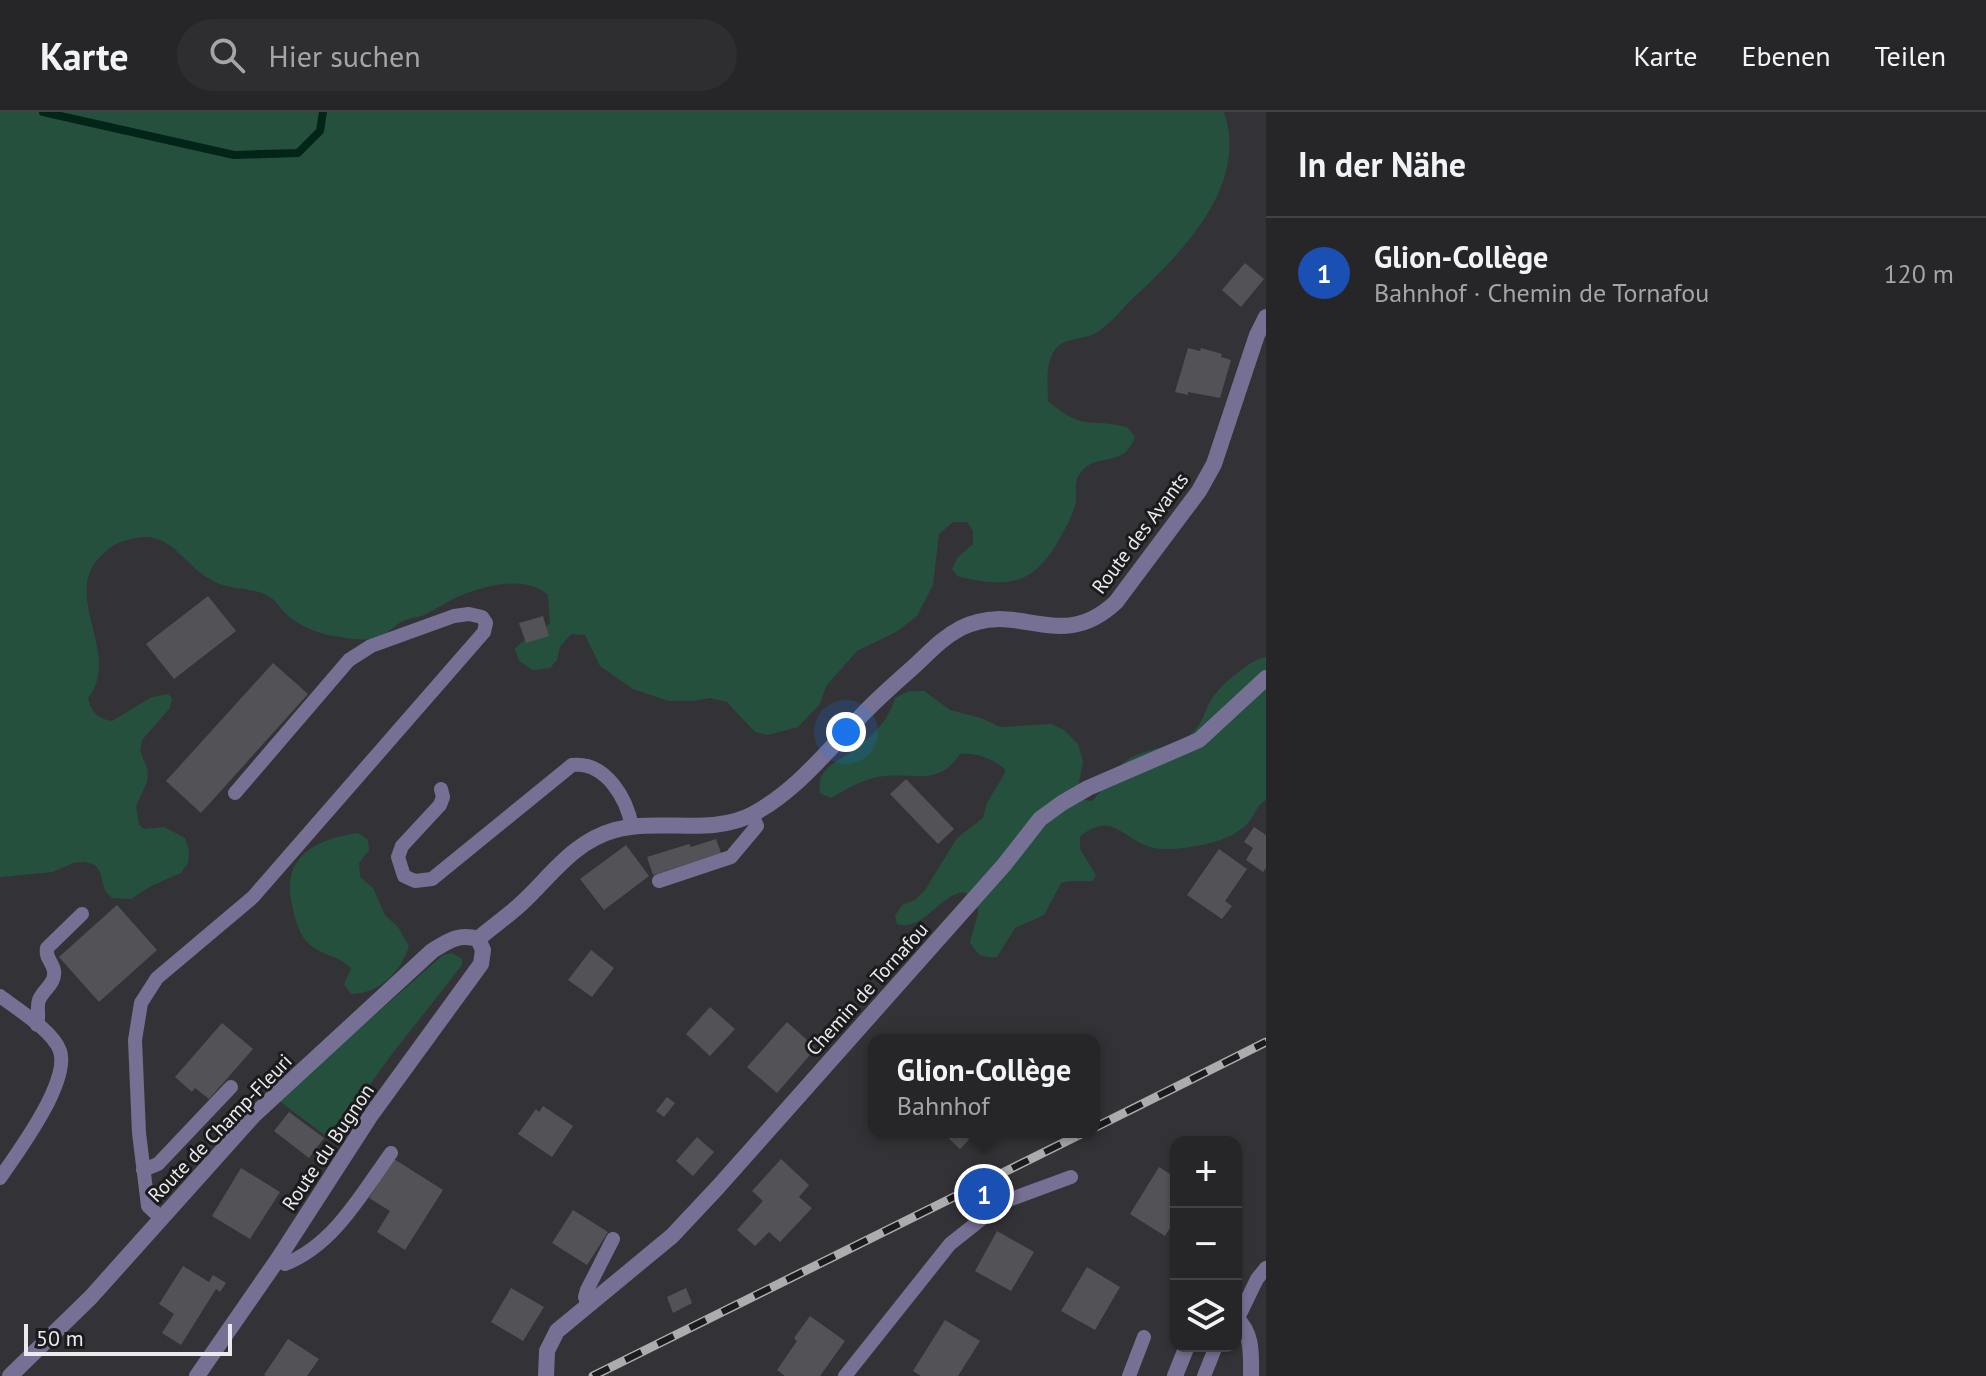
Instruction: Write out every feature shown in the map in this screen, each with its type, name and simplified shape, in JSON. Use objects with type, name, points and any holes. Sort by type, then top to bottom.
[{"type":"street","name":"Route des Avants","points":[[478,939],[524,902],[569,854],[600,836],[632,827],[704,825],[752,815],[784,794],[818,763],[862,714],[942,639],[965,626],[985,620],[1007,619],[1063,627],[1083,625],[1101,617],[1116,602],[1199,491],[1214,464],[1257,335],[1266,317]]},
{"type":"street","name":"Chemin de Tornafou","points":[[541,1374],[557,1331],[672,1236],[1004,865],[1040,819],[1088,788],[1199,740],[1266,678]]},
{"type":"street","name":"Route de Champ-Fleuri","points":[[10,1376],[91,1297],[255,1114],[432,951],[453,938],[466,935],[478,939]]},
{"type":"street","name":"Route du Bugnon","points":[[197,1376],[278,1259],[371,1115],[481,964],[483,950],[478,939]]},
{"type":"street","points":[[1242,1324],[1251,1343],[1251,1376]]},
{"type":"street","points":[[1175,1376],[1185,1352]]},
{"type":"lane","points":[[161,1218],[148,1206],[139,1133],[135,1040],[141,1003],[157,978],[253,897],[484,632],[486,623],[482,617],[469,614],[454,616],[371,646],[349,660],[235,793]]},
{"type":"lane","points":[[441,789],[443,797],[440,805],[402,846],[398,857],[404,876],[415,881],[432,879],[572,765],[583,764],[602,773],[621,794],[632,827]]},
{"type":"lane","points":[[659,881],[731,857],[757,826],[752,815]]},
{"type":"lane","points":[[37,1025],[40,1021],[38,1003],[54,975],[46,956],[47,948],[82,914]]},
{"type":"lane","points":[[0,996],[55,1042],[60,1052],[61,1073],[21,1148],[0,1178]]},
{"type":"lane","points":[[143,1170],[158,1164],[231,1087]]},
{"type":"lane","points":[[278,1259],[285,1264],[293,1261],[330,1234],[391,1153]]},
{"type":"lane","points":[[845,1376],[950,1244],[1003,1202],[1071,1177]]},
{"type":"lane","points":[[588,1305],[585,1297],[587,1290],[613,1239]]},
{"type":"lane","points":[[1242,1309],[1266,1268]]},
{"type":"lane","points":[[1129,1376],[1144,1337]]},
{"type":"lane","points":[[1204,1376],[1214,1352]]},
{"type":"green space","points":[[0,112],[1224,112],[1229,139],[1227,166],[1219,192],[1190,239],[1106,326],[1096,333],[1062,344],[1050,358],[1048,401],[1078,420],[1127,427],[1135,437],[1130,447],[1117,457],[1094,463],[1081,472],[1076,483],[1076,502],[1070,520],[1041,565],[1019,579],[992,582],[957,576],[952,569],[957,558],[973,544],[973,531],[967,522],[953,522],[939,534],[933,585],[917,616],[896,632],[857,651],[826,686],[820,704],[798,727],[767,735],[755,732],[727,702],[710,698],[669,701],[633,689],[600,666],[585,635],[571,634],[560,647],[557,660],[550,668],[533,670],[519,661],[515,649],[550,623],[548,595],[529,585],[494,585],[472,591],[424,615],[404,621],[381,636],[355,639],[310,629],[291,618],[268,596],[215,582],[161,540],[134,538],[112,546],[90,571],[87,588],[99,663],[97,681],[88,698],[96,714],[112,721],[152,697],[168,694],[172,698],[170,708],[142,740],[140,750],[148,771],[147,782],[136,806],[139,825],[144,829],[164,827],[185,838],[189,850],[188,863],[181,873],[131,899],[112,898],[105,891],[95,865],[85,862],[73,863],[53,872],[0,877]]},
{"type":"green space","points":[[1266,657],[1266,800],[1247,824],[1236,833],[1216,841],[1167,849],[1147,846],[1108,826],[1091,829],[1080,836],[1080,849],[1096,875],[1093,881],[1061,883],[1044,915],[1015,928],[997,957],[980,955],[970,942],[978,903],[964,892],[946,899],[915,923],[897,924],[895,916],[902,905],[915,900],[925,890],[957,838],[983,818],[987,803],[1006,771],[1002,767],[985,757],[960,754],[944,771],[935,774],[877,777],[831,798],[820,793],[820,781],[825,771],[872,734],[884,721],[895,698],[909,691],[924,691],[950,710],[981,718],[1000,727],[1051,724],[1064,730],[1078,744],[1083,762],[1078,787],[1085,800],[1092,801],[1127,760],[1189,736],[1217,692],[1245,667]]},
{"type":"green space","points":[[358,833],[368,840],[369,850],[359,863],[360,877],[373,888],[385,915],[398,927],[409,946],[388,980],[371,990],[351,994],[344,984],[351,969],[342,961],[318,951],[305,939],[297,923],[290,892],[291,877],[303,854],[327,840]]},
{"type":"green space","points":[[452,953],[462,959],[462,965],[330,1139],[278,1100],[443,955]]},
{"type":"building","points":[[1245,263],[1264,279],[1241,307],[1222,290]]},
{"type":"building","points":[[1188,348],[1200,351],[1201,348],[1231,360],[1220,398],[1175,392]]},
{"type":"building","points":[[208,596],[236,631],[174,679],[146,644]]},
{"type":"building","points":[[543,616],[549,636],[526,643],[519,623]]},
{"type":"building","points":[[273,663],[308,694],[201,813],[166,781]]},
{"type":"building","points":[[906,779],[954,829],[938,844],[890,794]]},
{"type":"building","points":[[1254,827],[1266,835],[1266,868],[1263,872],[1246,860],[1253,848],[1244,842]]},
{"type":"building","points":[[716,839],[721,853],[653,875],[647,857]]},
{"type":"building","points":[[626,845],[649,876],[604,910],[580,879]]},
{"type":"building","points":[[1219,849],[1247,869],[1225,901],[1232,906],[1222,919],[1187,895]]},
{"type":"building","points":[[117,905],[157,950],[99,1002],[59,957]]},
{"type":"building","points":[[591,950],[614,968],[592,997],[568,980]]},
{"type":"building","points":[[710,1007],[735,1029],[710,1056],[686,1034]]},
{"type":"building","points":[[787,1022],[816,1048],[777,1093],[747,1067]]},
{"type":"building","points":[[222,1023],[253,1049],[209,1099],[195,1088],[192,1092],[175,1077]]},
{"type":"building","points":[[667,1097],[675,1103],[664,1117],[656,1111]]},
{"type":"building","points":[[543,1106],[573,1126],[552,1157],[518,1134],[536,1109],[539,1112]]},
{"type":"building","points":[[289,1112],[324,1138],[309,1158],[274,1131]]},
{"type":"building","points":[[697,1137],[714,1152],[693,1176],[676,1161]]},
{"type":"building","points":[[948,1138],[970,1138],[960,1149]]},
{"type":"building","points":[[394,1159],[443,1190],[405,1250],[377,1232],[390,1211],[369,1198]]},
{"type":"building","points":[[781,1159],[809,1185],[799,1197],[812,1208],[780,1242],[769,1232],[755,1246],[737,1230],[763,1201],[752,1191]]},
{"type":"building","points":[[1159,1167],[1170,1174],[1170,1228],[1165,1236],[1130,1214]]},
{"type":"building","points":[[241,1168],[280,1192],[250,1239],[212,1216]]},
{"type":"building","points":[[573,1210],[608,1232],[587,1265],[552,1243]]},
{"type":"building","points":[[997,1231],[1034,1252],[1011,1291],[975,1271]]},
{"type":"building","points":[[183,1266],[209,1282],[213,1275],[226,1283],[220,1292],[216,1289],[181,1345],[162,1333],[174,1314],[159,1304]]},
{"type":"building","points":[[1087,1267],[1120,1287],[1095,1330],[1061,1311]]},
{"type":"building","points":[[511,1288],[544,1307],[523,1341],[491,1322]]},
{"type":"building","points":[[686,1288],[692,1303],[673,1313],[667,1297]]},
{"type":"building","points":[[810,1316],[845,1341],[820,1376],[785,1376],[777,1370]]},
{"type":"building","points":[[945,1320],[980,1341],[958,1376],[921,1376],[913,1371]]},
{"type":"building","points":[[288,1339],[319,1359],[307,1376],[264,1375]]},
{"type":"waterway","points":[[43,112],[234,155],[298,153],[320,131],[323,112]]},
{"type":"railway","points":[[1100,1125],[1266,1042]]},
{"type":"railway","points":[[593,1376],[1073,1138]]},
{"type":"place","name":"Glion-Collège","points":[[984,1194]]}]
